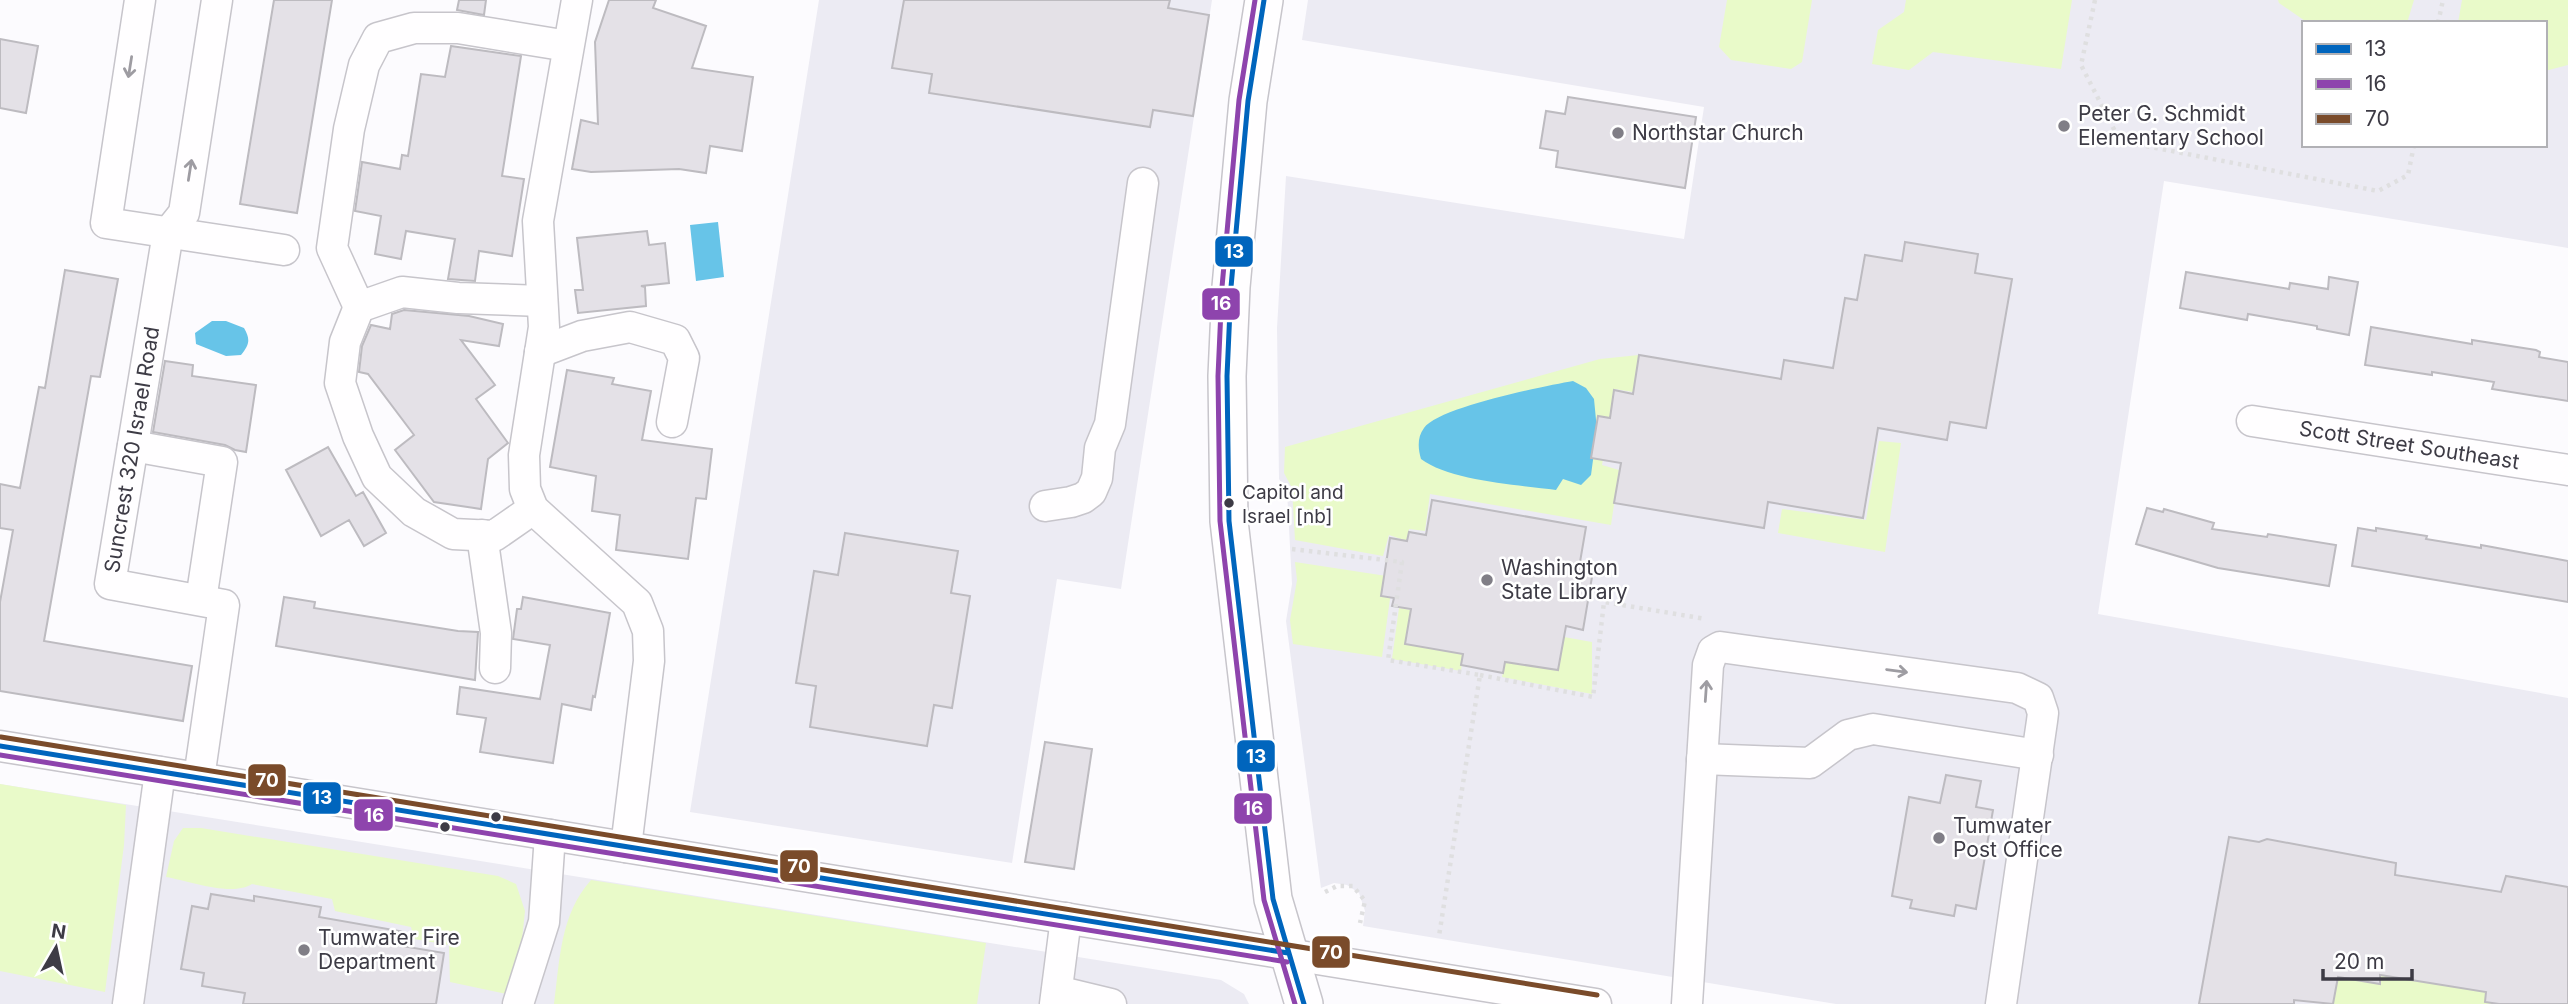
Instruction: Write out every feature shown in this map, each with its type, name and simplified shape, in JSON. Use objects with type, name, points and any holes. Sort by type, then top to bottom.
[{"type":"main road","points":[[1264,0],[1248,101],[1231,287],[1227,376],[1229,521],[1273,899],[1304,1004]]},
{"type":"street","points":[[140,0],[106,223],[284,250]]},
{"type":"street","name":"Suncrest 320 Israel Road","points":[[199,778],[224,604],[110,584],[168,233],[184,213],[217,0]]},
{"type":"street","points":[[577,0],[538,221],[544,327],[524,455],[525,489],[533,509],[637,603],[648,631],[649,661],[626,847]]},
{"type":"street","points":[[533,509],[494,536],[453,534],[414,512],[377,477],[358,436],[340,383],[345,341],[359,307],[332,248],[349,129],[364,65],[378,38],[414,28],[458,28],[568,46]]},
{"type":"street","points":[[1045,506],[1083,498],[1091,492],[1097,478],[1100,448],[1110,424],[1143,183]]},
{"type":"street","points":[[359,307],[402,292],[458,298],[542,301]]},
{"type":"street","points":[[540,352],[582,336],[630,327],[675,340],[684,359],[672,422]]},
{"type":"street","name":"Scott Street Southeast","points":[[2252,421],[2568,470]]},
{"type":"street","points":[[132,446],[222,462],[201,600]]},
{"type":"street","points":[[482,535],[496,633],[495,668]]},
{"type":"street","points":[[1687,1004],[1708,665],[1713,651],[1720,647],[2017,688],[2038,698],[2043,713],[2038,755],[2001,1004]]},
{"type":"street","points":[[1702,759],[1810,763],[1832,749],[1848,734],[1873,729],[2038,755]]},
{"type":"street","points":[[0,746],[1596,1004]]},
{"type":"street","points":[[128,1004],[160,772]]},
{"type":"street","points":[[518,1004],[544,922],[550,835]]},
{"type":"street","points":[[1066,918],[1056,998],[1111,1004]]},
{"type":"path","points":[[2095,0],[2081,65],[2120,141],[2378,191],[2408,175],[2414,147]]},
{"type":"path","points":[[2438,21],[2443,0]]},
{"type":"path","points":[[1292,549],[1402,562],[1388,660],[1480,675],[1439,936]]},
{"type":"path","points":[[1325,892],[1337,886],[1353,886],[1365,901],[1360,923]]},
{"type":"shaded area","points":[[819,0],[1212,0],[1121,589],[1057,579],[1012,863],[690,812]]},
{"type":"shaded area","points":[[1308,0],[2568,0],[2568,248],[2164,181],[2098,614],[2568,698],[2568,1004],[1836,1004],[1363,926],[1365,911],[1359,893],[1347,885],[1334,883],[1321,888],[1286,621],[1292,584],[1287,491],[1279,479],[1277,328],[1286,176],[1684,239],[1704,107],[1302,40]]},
{"type":"shaded area","points":[[0,784],[1221,980],[1244,994],[1249,1004],[0,1004]]},
{"type":"green space","points":[[1727,0],[1812,0],[1802,62],[1791,69],[1731,60],[1719,47]]},
{"type":"green space","points":[[1906,0],[2072,0],[2061,69],[1933,52],[1909,70],[1872,64],[1878,30],[1904,12]]},
{"type":"green space","points":[[2278,0],[2414,0],[2408,21],[2305,21]]},
{"type":"green space","points":[[2462,0],[2568,0],[2568,65],[2547,70],[2547,21],[2458,21]]},
{"type":"green space","points":[[1639,355],[1633,392],[1615,389],[1602,465],[1619,470],[1611,525],[1430,494],[1425,531],[1409,529],[1407,541],[1389,535],[1383,556],[1295,540],[1292,488],[1284,473],[1285,447],[1600,359]]},
{"type":"green space","points":[[1879,441],[1901,443],[1885,552],[1778,533],[1782,509],[1866,520]]},
{"type":"green space","points":[[1295,562],[1393,577],[1382,657],[1293,644],[1290,620],[1297,580]]},
{"type":"green space","points":[[1399,608],[1411,610],[1405,644],[1463,654],[1461,671],[1392,659]]},
{"type":"green space","points":[[1564,637],[1592,642],[1592,694],[1502,677],[1505,662],[1558,670]]},
{"type":"green space","points":[[0,784],[126,805],[124,845],[105,992],[0,971]]},
{"type":"green space","points":[[183,828],[201,828],[498,876],[516,884],[525,911],[516,996],[450,982],[449,945],[414,939],[411,927],[335,911],[332,899],[252,884],[244,888],[222,889],[166,877],[174,841]]},
{"type":"green space","points":[[591,880],[986,943],[977,1004],[554,1004],[567,923]]},
{"type":"green space","points":[[2380,975],[2486,992],[2485,1001],[2499,1004],[2333,1004],[2338,977],[2379,984]]},
{"type":"water","points":[[718,222],[724,277],[696,281],[690,225]]},
{"type":"water","points":[[212,321],[226,321],[244,328],[248,342],[241,355],[226,356],[196,344],[195,333]]},
{"type":"water","points":[[1573,381],[1586,388],[1594,399],[1597,430],[1591,475],[1581,485],[1563,479],[1556,490],[1486,481],[1449,472],[1421,459],[1420,435],[1434,420],[1494,398]]},
{"type":"building","points":[[274,0],[332,0],[297,213],[240,204]]},
{"type":"building","points":[[459,0],[486,0],[484,15],[457,10]]},
{"type":"building","points":[[609,0],[656,0],[653,8],[706,26],[692,68],[753,77],[742,151],[710,146],[706,173],[679,169],[591,172],[572,169],[581,120],[598,124],[595,42]]},
{"type":"building","points":[[904,0],[1170,0],[1168,8],[1209,15],[1193,116],[1153,110],[1150,127],[929,93],[932,74],[892,68]]},
{"type":"building","points":[[0,39],[38,46],[26,113],[0,108]]},
{"type":"building","points":[[451,46],[521,56],[502,176],[524,179],[512,256],[479,251],[475,281],[448,279],[455,239],[406,231],[401,259],[375,254],[381,216],[355,211],[362,162],[400,169],[402,155],[408,156],[421,74],[445,77]]},
{"type":"building","name":"Northstar Church","points":[[1568,97],[1696,117],[1685,188],[1556,167],[1558,151],[1540,148],[1546,111],[1565,114]]},
{"type":"building","points":[[647,231],[649,245],[665,243],[669,283],[641,286],[645,287],[646,306],[578,313],[575,290],[583,290],[577,238]]},
{"type":"building","points":[[1905,242],[1978,254],[1975,273],[2012,279],[1986,428],[1950,422],[1947,440],[1878,428],[1863,518],[1768,502],[1764,528],[1614,503],[1621,463],[1591,458],[1598,416],[1610,418],[1614,390],[1633,394],[1639,355],[1781,379],[1784,360],[1833,368],[1845,298],[1857,300],[1865,255],[1902,261]]},
{"type":"building","points":[[65,270],[118,279],[100,377],[91,376],[44,641],[192,666],[183,721],[0,691],[0,602],[13,530],[0,528],[0,484],[20,488],[39,387],[45,388]]},
{"type":"building","points":[[2186,272],[2289,289],[2290,283],[2328,289],[2329,277],[2358,282],[2349,335],[2317,329],[2317,326],[2248,314],[2247,320],[2180,308]]},
{"type":"building","points":[[404,310],[469,316],[503,324],[499,346],[461,340],[495,385],[476,399],[508,443],[488,459],[481,509],[434,502],[395,450],[414,435],[368,374],[359,372],[362,346],[371,325],[390,329],[392,314]]},
{"type":"building","points":[[2371,327],[2472,344],[2472,340],[2536,350],[2540,352],[2539,357],[2568,362],[2568,401],[2492,389],[2494,382],[2365,365]]},
{"type":"building","points":[[165,361],[193,365],[192,376],[256,385],[246,452],[225,445],[153,432]]},
{"type":"building","points":[[567,370],[614,378],[612,384],[651,391],[642,440],[712,449],[706,499],[696,498],[688,559],[616,550],[620,515],[592,511],[596,476],[550,467]]},
{"type":"building","points":[[328,447],[356,496],[363,492],[386,533],[364,546],[349,520],[321,536],[286,470]]},
{"type":"building","name":"Washington State Library","points":[[1432,500],[1586,527],[1580,562],[1594,565],[1583,630],[1566,626],[1558,670],[1505,662],[1503,673],[1461,665],[1463,654],[1405,644],[1411,609],[1392,606],[1394,598],[1381,596],[1390,538],[1407,541],[1409,532],[1426,535]]},
{"type":"building","points":[[2147,508],[2163,512],[2164,509],[2214,523],[2212,529],[2267,537],[2268,534],[2336,545],[2329,586],[2218,568],[2136,544]]},
{"type":"building","points":[[2358,528],[2427,536],[2426,539],[2481,548],[2481,545],[2568,561],[2568,602],[2352,566]]},
{"type":"building","points":[[845,533],[958,551],[951,593],[970,596],[952,708],[934,705],[927,746],[810,727],[816,686],[796,683],[814,571],[838,575]]},
{"type":"building","points":[[284,597],[315,602],[314,608],[478,632],[475,680],[276,646]]},
{"type":"building","points":[[523,597],[610,613],[591,710],[562,704],[553,763],[480,752],[486,718],[457,714],[460,687],[540,699],[550,645],[513,639],[517,609],[521,609]]},
{"type":"building","points":[[1045,742],[1092,749],[1074,869],[1025,862]]},
{"type":"building","name":"Tumwater Post Office","points":[[1946,775],[1981,781],[1976,807],[1993,810],[1976,909],[1956,905],[1954,916],[1910,908],[1912,900],[1892,896],[1909,797],[1940,803]]},
{"type":"building","points":[[2229,837],[2259,842],[2267,839],[2396,863],[2395,875],[2501,892],[2506,876],[2568,887],[2568,1004],[2485,1002],[2486,992],[2380,975],[2380,984],[2338,977],[2333,1004],[2294,1000],[2294,1004],[2199,1004]]},
{"type":"building","name":"Tumwater Fire Department","points":[[211,894],[254,901],[254,896],[321,907],[319,917],[405,932],[402,946],[444,953],[436,1004],[243,1004],[245,993],[202,986],[204,973],[181,969],[192,906],[208,909]]},
{"type":"transit line","name":"16","points":[[1255,0],[1239,100],[1222,287],[1218,376],[1220,521],[1264,900],[1295,1004]]},
{"type":"transit line","name":"13","points":[[1264,0],[1248,101],[1231,287],[1227,376],[1229,521],[1273,899],[1304,1004]]},
{"type":"transit line","name":"70","points":[[1,737],[1597,995]]},
{"type":"transit line","name":"13","points":[[0,746],[1288,953]]},
{"type":"transit line","name":"16","points":[[0,755],[1287,962]]},
{"type":"place","name":"Peter G. Schmidt Elementary School","points":[[2064,126]]},
{"type":"place","name":"Northstar Church","points":[[1618,133]]},
{"type":"place","name":"Capitol and Israel [nb]","points":[[1229,503]]},
{"type":"place","name":"Washington State Library","points":[[1487,580]]},
{"type":"place","name":"Tumwater Post Office","points":[[1939,838]]},
{"type":"place","name":"Tumwater Fire Department","points":[[304,950]]}]
